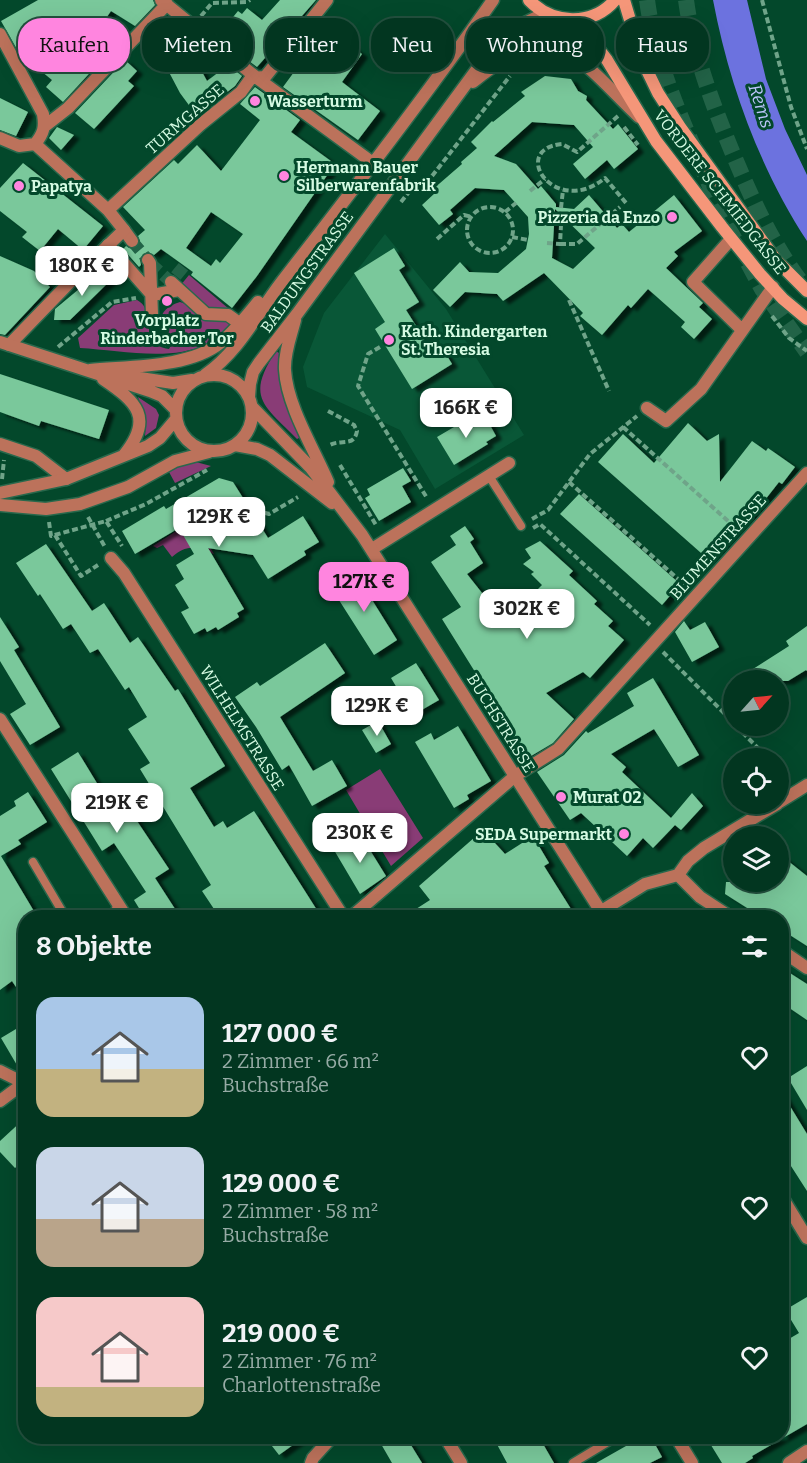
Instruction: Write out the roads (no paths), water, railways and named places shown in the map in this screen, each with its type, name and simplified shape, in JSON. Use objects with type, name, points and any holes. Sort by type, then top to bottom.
[{"type":"main road","points":[[529,0],[545,13],[561,18]]},
{"type":"main road","points":[[582,18],[597,13],[615,0]]},
{"type":"main road","name":"VORDERE SCHMIEDGASSE","points":[[624,0],[642,60],[663,102],[776,260],[807,291]]},
{"type":"main road","name":"VORDERE SCHMIEDGASSE","points":[[604,56],[642,120],[731,238],[773,287],[807,319]]},
{"type":"street","name":"TURMGASSE","points":[[108,210],[200,125],[241,92],[251,78],[265,77],[327,0]]},
{"type":"street","name":"BALDUNGSTRASSE","points":[[199,378],[230,354],[280,284],[424,96],[493,0]]},
{"type":"street","points":[[45,126],[68,108],[164,2],[257,78],[373,163]]},
{"type":"street","name":"BALDUNGSTRASSE","points":[[250,402],[253,372],[459,94],[507,32],[545,13]]},
{"type":"street","points":[[0,34],[43,114],[45,126],[41,137],[35,144],[19,146],[0,138]]},
{"type":"street","points":[[459,94],[502,61],[532,47],[560,48],[577,58],[596,74],[642,120]]},
{"type":"street","points":[[35,144],[108,210],[132,241]]},
{"type":"street","points":[[124,230],[5,344],[150,391],[162,396],[176,414]]},
{"type":"street","points":[[731,238],[693,282],[742,330]]},
{"type":"street","points":[[108,245],[152,295]]},
{"type":"street","points":[[148,260],[152,314]]},
{"type":"street","points":[[90,370],[179,361],[200,355],[220,343],[242,323],[258,302],[280,284]]},
{"type":"street","points":[[152,295],[175,286],[206,314],[228,315],[235,320]]},
{"type":"street","points":[[647,408],[666,421],[701,389],[773,287]]},
{"type":"street","points":[[297,314],[285,362],[287,384],[293,404],[336,500]]},
{"type":"street","points":[[0,505],[46,509],[80,504],[128,487],[175,461],[224,450],[243,438],[249,428],[252,418],[250,402],[235,381],[215,374],[182,383],[172,383],[90,370]]},
{"type":"street","points":[[90,370],[121,391],[130,399],[137,411],[140,420],[137,438],[124,455]]},
{"type":"street","points":[[199,378],[185,387],[178,397],[176,414],[180,431],[188,441],[199,448],[212,451]]},
{"type":"street","name":"BUCHSTRASSE","points":[[250,402],[263,421],[311,468],[372,549],[515,776],[595,910]]},
{"type":"street","points":[[0,493],[66,479],[148,446],[160,438],[176,414]]},
{"type":"street","name":"BUCHSTRASSE","points":[[235,445],[257,449],[270,455],[349,516]]},
{"type":"street","points":[[2,449],[36,456],[66,479]]},
{"type":"street","points":[[372,549],[509,463]]},
{"type":"street","name":"BLUMENSTRASSE","points":[[359,910],[515,776],[558,749],[807,473]]},
{"type":"street","name":"WILHELMSTRASSE","points":[[111,558],[130,582],[339,910]]},
{"type":"street","points":[[0,719],[122,910]]},
{"type":"street","points":[[789,796],[807,785]]},
{"type":"street","points":[[608,910],[645,884],[678,875],[688,861],[704,848],[760,814]]},
{"type":"street","points":[[678,875],[700,897],[720,910]]},
{"type":"street","points":[[789,956],[807,968]]},
{"type":"street","points":[[0,1071],[18,1080]]},
{"type":"street","points":[[0,1101],[18,1089]]},
{"type":"street","points":[[789,1211],[807,1238]]},
{"type":"street","points":[[311,1463],[326,1444]]},
{"type":"street","points":[[449,1444],[461,1463]]},
{"type":"street","points":[[680,1444],[692,1463]]},
{"type":"street","points":[[789,1463],[807,1451]]},
{"type":"lane","points":[[489,476],[521,526]]},
{"type":"lane","points":[[33,862],[61,910]]},
{"type":"lane","points":[[115,910],[118,904]]},
{"type":"lane","points":[[573,1463],[604,1444]]},
{"type":"water","name":"Rems","points":[[713,0],[747,0],[766,79],[785,129],[807,175],[807,241],[775,185],[748,125],[728,63]]},
{"type":"tunnel","points":[[647,0],[659,57],[672,94],[713,194],[735,240]]},
{"type":"tunnel","points":[[686,0],[693,38],[704,76],[731,149],[762,218],[780,251],[801,282]]},
{"type":"tunnel","points":[[132,241],[148,260]]},
{"type":"tunnel","points":[[150,263],[171,282],[184,266]]},
{"type":"tunnel","points":[[748,263],[762,289],[807,352]]},
{"type":"place","name":"Wasserturm","points":[[255,101]]},
{"type":"place","name":"Hermann Bauer Silberwarenfabrik","points":[[284,176]]},
{"type":"place","name":"Papatya","points":[[19,186]]},
{"type":"place","name":"Pizzeria da Enzo","points":[[672,217]]},
{"type":"place","name":"Vorplatz Rinderbacher Tor","points":[[167,301]]},
{"type":"place","name":"Kath. Kindergarten St. Theresia","points":[[389,340]]},
{"type":"place","name":"Murat 02","points":[[561,797]]},
{"type":"place","name":"SEDA Supermarkt","points":[[624,834]]}]
